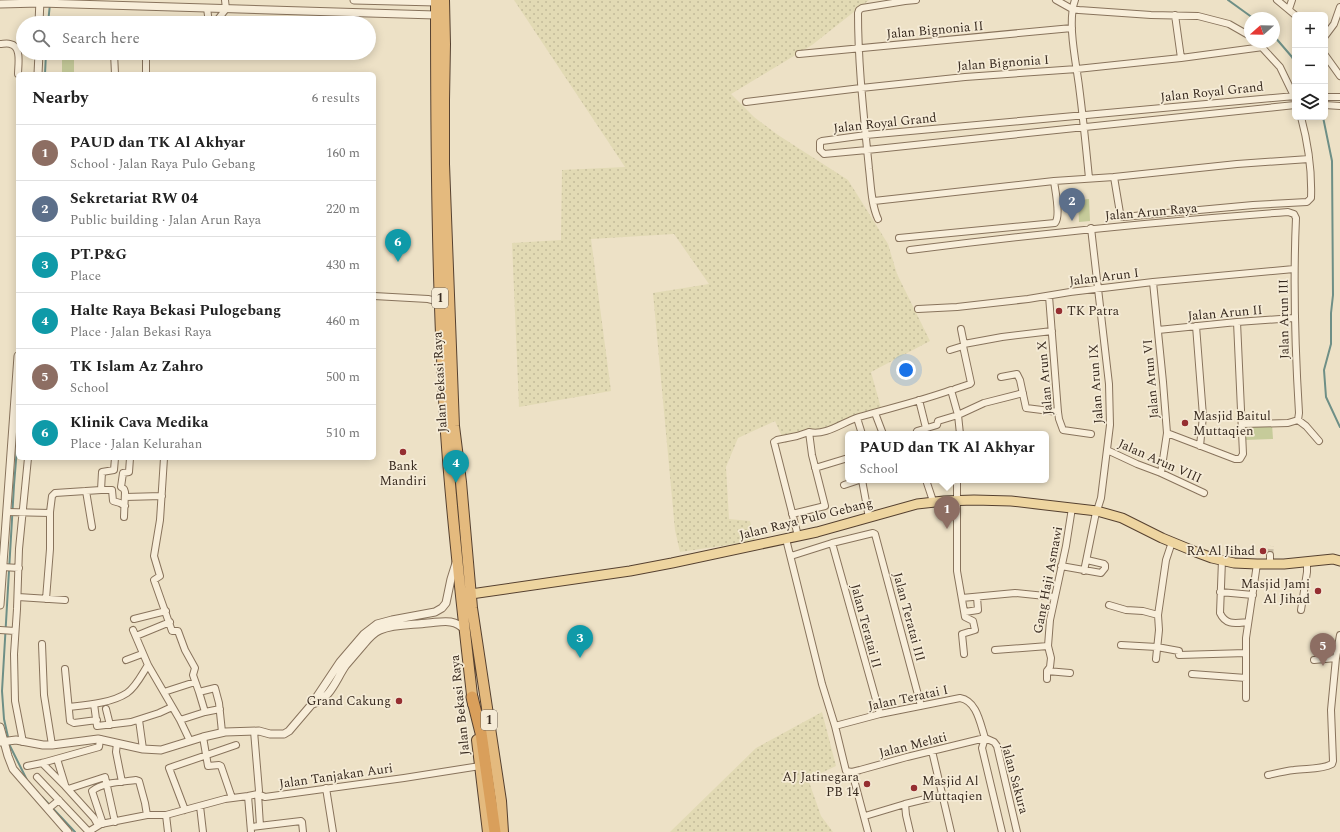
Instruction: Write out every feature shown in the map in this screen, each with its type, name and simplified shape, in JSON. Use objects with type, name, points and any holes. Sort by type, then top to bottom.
[{"type":"highway","name":"Jalan Bekasi Raya","points":[[439,1],[435,15],[435,58],[440,99],[444,172],[450,426],[461,482],[466,595],[465,630],[488,832]]},
{"type":"highway","name":"Jalan Bekasi Raya","points":[[439,1],[445,44],[440,99],[437,194],[440,302],[450,426],[457,560],[466,595],[501,801],[503,832]]},
{"type":"highway","points":[[472,697],[481,734],[495,832]]},
{"type":"main road","name":"Jalan Raya Pulo Gebang","points":[[466,595],[630,571],[786,539],[933,501],[957,500],[1012,501],[1097,511],[1122,518],[1172,542],[1201,554],[1222,560],[1257,564],[1270,560],[1307,562],[1333,559],[1340,561]]},
{"type":"street","points":[[220,16],[226,9],[225,0]]},
{"type":"street","points":[[354,0],[439,1]]},
{"type":"street","points":[[878,220],[875,212],[867,150],[861,88],[858,48],[859,10],[862,8],[905,0],[916,0]]},
{"type":"street","points":[[1056,0],[1072,9],[1151,15],[1198,16],[1229,24],[1244,33]]},
{"type":"street","points":[[1075,0],[1072,9],[1072,28],[1085,126],[1089,178]]},
{"type":"street","points":[[1277,0],[1292,12]]},
{"type":"street","points":[[1289,9],[1292,0]]},
{"type":"street","points":[[0,4],[41,2],[58,4],[435,15]]},
{"type":"street","points":[[40,16],[41,2]]},
{"type":"street","points":[[1328,32],[1334,24],[1340,7]]},
{"type":"street","points":[[207,8],[208,16]]},
{"type":"street","points":[[1175,15],[1181,58]]},
{"type":"street","name":"Jalan Bignonia II","points":[[799,54],[1072,28]]},
{"type":"street","points":[[0,44],[11,44],[16,46]]},
{"type":"street","name":"Jalan Bignonia I","points":[[746,102],[965,77],[1077,69],[1181,58],[1256,48]]},
{"type":"street","points":[[1264,48],[1282,71],[1292,91]]},
{"type":"street","points":[[1328,59],[1340,76]]},
{"type":"street","points":[[18,60],[18,72]]},
{"type":"street","points":[[38,72],[39,60]]},
{"type":"street","points":[[114,60],[115,72]]},
{"type":"street","points":[[146,60],[146,72]]},
{"type":"street","name":"Jalan Royal Grand","points":[[1292,97],[866,135],[822,141],[820,142],[820,150],[824,154],[867,150],[1292,105]]},
{"type":"street","points":[[1328,97],[1340,97]]},
{"type":"street","points":[[1328,105],[1340,106]]},
{"type":"street","points":[[1114,177],[1120,213],[1123,217],[1253,205],[1306,202],[1311,198],[1311,179],[1302,120]]},
{"type":"street","points":[[874,201],[1054,181],[1309,159]]},
{"type":"street","points":[[899,238],[1055,223],[1058,214],[1054,181]]},
{"type":"street","name":"Jalan Arun Raya","points":[[910,250],[1091,228],[1190,219],[1288,212],[1294,214],[1296,218]]},
{"type":"street","name":"Jalan Arun III","points":[[1296,218],[1294,318],[1299,413],[1298,420]]},
{"type":"street","name":"Jalan Arun IX","points":[[1084,571],[1102,492],[1110,424],[1110,401],[1091,228]]},
{"type":"street","name":"Jalan Arun I","points":[[918,309],[956,307],[1049,296],[1098,288],[1294,269]]},
{"type":"street","name":"Jalan Arun VI","points":[[1153,282],[1167,433],[1161,473]]},
{"type":"street","points":[[376,296],[428,299],[440,302]]},
{"type":"street","name":"Jalan Arun X","points":[[1049,296],[1059,419],[1063,430],[1091,434]]},
{"type":"street","name":"Jalan Arun II","points":[[1158,330],[1294,318]]},
{"type":"street","points":[[1167,433],[1235,459],[1240,459],[1243,454],[1237,322]]},
{"type":"street","points":[[1196,326],[1203,416],[1200,446]]},
{"type":"street","points":[[954,389],[971,383],[961,329]]},
{"type":"street","points":[[950,350],[964,345],[1002,337],[1052,332]]},
{"type":"street","points":[[1001,377],[1017,374],[1020,380],[1026,408],[1058,412]]},
{"type":"street","points":[[798,536],[774,442],[777,440],[809,432],[815,433],[824,431],[857,418],[951,390],[958,415],[960,431]]},
{"type":"street","points":[[917,431],[937,425],[938,420],[958,415],[984,403],[1023,392]]},
{"type":"street","points":[[919,400],[926,428]]},
{"type":"street","points":[[875,413],[882,431]]},
{"type":"street","points":[[857,418],[861,431]]},
{"type":"street","points":[[1242,424],[1288,423],[1298,420],[1306,426],[1319,441]]},
{"type":"street","points":[[0,605],[10,512],[16,423]]},
{"type":"street","points":[[792,514],[825,506],[812,455],[809,432]]},
{"type":"street","name":"Jalan Arun VIII","points":[[1107,450],[1204,493]]},
{"type":"street","points":[[815,468],[845,459]]},
{"type":"street","points":[[20,741],[15,696],[14,654],[18,597],[17,568],[21,512],[28,460]]},
{"type":"street","points":[[101,490],[102,472],[104,470],[114,470],[115,460]]},
{"type":"street","points":[[124,517],[125,497],[124,489],[121,487],[122,474],[124,472],[129,472],[130,460]]},
{"type":"street","points":[[164,460],[159,526],[154,556],[160,576],[154,580],[173,632],[178,631],[194,668],[192,673],[205,712]]},
{"type":"street","points":[[844,485],[850,483]]},
{"type":"street","points":[[861,483],[868,518]]},
{"type":"street","points":[[927,483],[933,501]]},
{"type":"street","points":[[956,483],[957,571],[966,619],[973,621],[975,630],[962,634],[964,654]]},
{"type":"street","points":[[46,599],[50,549],[50,513],[53,494],[112,490],[113,501],[125,506]]},
{"type":"street","points":[[86,491],[92,527]]},
{"type":"street","points":[[125,497],[162,496]]},
{"type":"street","name":"Gang Haji Asmawi","points":[[1047,679],[1047,671],[1050,667],[1051,658],[1048,646],[1050,620],[1072,508]]},
{"type":"street","points":[[10,512],[50,513]]},
{"type":"street","name":"Jalan Teratai III","points":[[832,543],[873,533],[875,534],[921,706]]},
{"type":"street","points":[[786,539],[822,684],[849,771],[865,816],[868,832]]},
{"type":"street","points":[[1156,659],[1159,630],[1158,615],[1166,560],[1172,542]]},
{"type":"street","points":[[791,556],[832,543]]},
{"type":"street","name":"Jalan Teratai II","points":[[832,543],[880,714]]},
{"type":"street","points":[[3,741],[20,741],[43,746],[100,739],[143,749],[161,750],[222,732],[254,732],[280,735],[288,733],[312,704],[328,694],[346,666],[378,627],[399,618],[435,612],[442,608],[446,603],[457,560]]},
{"type":"street","points":[[1061,566],[1101,573],[1105,568],[1104,564],[1087,560]]},
{"type":"street","points":[[1222,560],[1220,613],[1224,620],[1233,623],[1248,622]]},
{"type":"street","points":[[1301,610],[1307,572],[1307,562]]},
{"type":"street","points":[[1246,698],[1246,638],[1257,564]]},
{"type":"street","points":[[4,567],[17,568]]},
{"type":"street","points":[[1220,592],[1253,594]]},
{"type":"street","points":[[962,598],[1013,593],[1055,597]]},
{"type":"street","points":[[18,597],[65,600]]},
{"type":"street","points":[[965,612],[978,610],[977,597]]},
{"type":"street","points":[[1108,605],[1126,610],[1143,611],[1158,615]]},
{"type":"street","points":[[134,619],[166,611]]},
{"type":"street","points":[[378,627],[449,621],[460,625],[465,630]]},
{"type":"street","points":[[170,622],[134,633],[142,654],[180,720],[190,741]]},
{"type":"street","points":[[2,630],[15,631]]},
{"type":"street","points":[[1268,775],[1293,770],[1311,769],[1332,764],[1331,710],[1336,658],[1340,635]]},
{"type":"street","points":[[42,644],[44,695],[52,745]]},
{"type":"street","points":[[1121,645],[1157,647],[1179,651],[1179,655],[1246,653]]},
{"type":"street","points":[[995,650],[1048,646]]},
{"type":"street","points":[[126,660],[142,654]]},
{"type":"street","points":[[1314,660],[1336,658]]},
{"type":"street","points":[[69,707],[94,704],[128,693],[136,684],[148,665]]},
{"type":"street","points":[[65,669],[70,721],[72,723],[97,720]]},
{"type":"street","points":[[1047,671],[1070,673]]},
{"type":"street","points":[[1192,674],[1246,678]]},
{"type":"street","points":[[164,692],[195,682]]},
{"type":"street","points":[[199,692],[215,688],[220,708],[222,732]]},
{"type":"street","name":"Jalan Teratai I","points":[[835,726],[880,714],[960,698],[965,699],[974,706],[985,738]]},
{"type":"street","points":[[94,704],[97,726],[128,723],[140,720],[172,707]]},
{"type":"street","points":[[180,720],[220,708]]},
{"type":"street","points":[[106,709],[110,725]]},
{"type":"street","points":[[140,720],[143,749]]},
{"type":"street","points":[[0,727],[3,741],[13,768],[49,808],[68,832]]},
{"type":"street","points":[[254,732],[260,791],[258,794],[260,826]]},
{"type":"street","points":[[203,737],[208,766],[221,766],[232,798]]},
{"type":"street","name":"Jalan Melati","points":[[849,771],[985,738]]},
{"type":"street","name":"Jalan Sakura","points":[[1002,832],[982,748],[985,738],[994,742],[997,746],[1017,832]]},
{"type":"street","points":[[27,766],[42,764],[98,747],[100,739]]},
{"type":"street","points":[[117,743],[116,752],[122,782]]},
{"type":"street","points":[[185,810],[169,768],[206,754],[236,745]]},
{"type":"street","points":[[932,751],[951,832]]},
{"type":"street","points":[[57,759],[67,788]]},
{"type":"street","points":[[42,764],[67,788],[101,825]]},
{"type":"street","name":"Jalan Tanjakan Auri","points":[[101,825],[147,815],[166,815],[232,798],[258,794],[265,797],[480,766]]},
{"type":"street","points":[[37,776],[58,801],[88,832],[101,825]]},
{"type":"street","points":[[67,788],[106,778],[106,785],[115,822]]},
{"type":"street","points":[[101,825],[92,791],[98,787],[106,785],[136,780],[140,782],[147,815]]},
{"type":"street","points":[[326,788],[333,832]]},
{"type":"street","points":[[865,816],[942,795]]},
{"type":"street","points":[[248,796],[251,829],[260,826],[301,821],[303,832]]},
{"type":"street","points":[[49,808],[58,801]]},
{"type":"street","points":[[905,804],[910,832]]},
{"type":"street","points":[[200,806],[203,832]]},
{"type":"street","points":[[166,815],[168,832]]},
{"type":"shaded area","points":[[514,0],[869,0],[812,45],[731,94],[754,117],[778,135],[848,180],[888,244],[897,274],[930,341],[871,372],[881,408],[785,443],[775,421],[738,438],[726,467],[729,519],[750,521],[755,541],[680,552],[675,530],[653,293],[709,284],[674,234],[591,239],[611,391],[519,407],[512,243],[561,240],[562,170],[625,167]]},
{"type":"shaded area","points":[[822,712],[836,766],[808,779],[821,816],[833,832],[670,832],[756,748]]},
{"type":"green space","points":[[62,60],[74,60],[74,72],[62,72]]},
{"type":"green space","points":[[1089,199],[1090,221],[1079,222],[1078,200]]},
{"type":"green space","points":[[1272,424],[1273,439],[1245,440],[1244,426]]},
{"type":"waterway","points":[[1228,0],[1245,12]]},
{"type":"waterway","points":[[49,16],[50,4]]},
{"type":"waterway","points":[[1280,43],[1292,57]]},
{"type":"waterway","points":[[45,72],[46,60]]},
{"type":"waterway","points":[[1324,120],[1332,161],[1333,295],[1331,313],[1331,344],[1324,370],[1326,397],[1340,427]]},
{"type":"waterway","points":[[16,460],[2,691],[4,719],[10,746],[27,780]]},
{"type":"waterway","points":[[42,797],[75,832]]},
{"type":"tunnel","points":[[1270,555],[1271,546]]},
{"type":"place","name":"Sekretariat RW 04","points":[[1072,221]]},
{"type":"place","name":"Klinik Cava Medika","points":[[398,262]]},
{"type":"place","name":"TK Patra","points":[[1059,311]]},
{"type":"place","name":"Masjid Baitul Muttaqien","points":[[1185,423]]},
{"type":"place","name":"Bank Mandiri","points":[[403,452]]},
{"type":"place","name":"Halte Raya Bekasi Pulogebang","points":[[456,483]]},
{"type":"place","name":"PAUD dan TK Al Akhyar","points":[[947,529]]},
{"type":"place","name":"RA Al Jihad","points":[[1263,551]]},
{"type":"place","name":"Masjid Jami Al Jihad","points":[[1318,591]]},
{"type":"place","name":"PT.P&G","points":[[580,658]]},
{"type":"place","name":"TK Islam Az Zahro","points":[[1323,666]]},
{"type":"place","name":"Grand Cakung","points":[[399,701]]},
{"type":"place","name":"AJ Jatinegara PB 14","points":[[867,784]]},
{"type":"place","name":"Masjid Al Muttaqien","points":[[914,788]]}]
